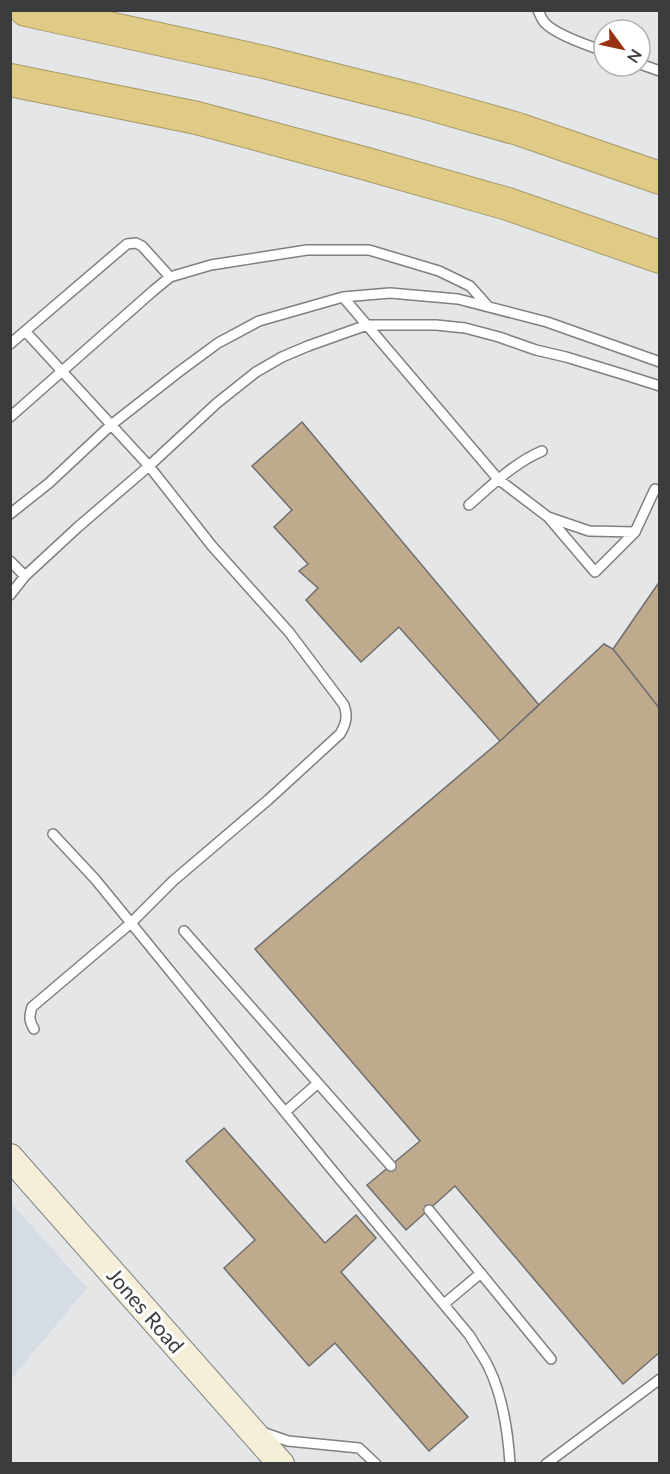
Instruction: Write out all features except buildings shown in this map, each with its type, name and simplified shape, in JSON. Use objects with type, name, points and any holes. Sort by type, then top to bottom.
[{"type":"highway","points":[[26,10],[264,62],[419,101],[518,129],[660,178]]},
{"type":"highway","points":[[10,80],[197,118],[355,161],[508,204],[660,257]]},
{"type":"street","name":"Jones Road","points":[[10,1157],[281,1464]]},
{"type":"lane","points":[[538,10],[546,24],[553,30],[592,47]]},
{"type":"lane","points":[[10,344],[127,244],[136,243],[142,246],[170,278]]},
{"type":"lane","points":[[10,417],[170,278],[211,265],[307,250],[369,250],[439,270],[470,286],[487,306]]},
{"type":"lane","points":[[10,514],[49,483],[111,425],[218,343],[259,321],[343,297],[390,293],[458,298],[547,322],[660,362]]},
{"type":"lane","points":[[343,297],[498,479],[548,517],[596,572],[635,532],[655,489]]},
{"type":"lane","points":[[10,595],[25,576],[78,527],[217,403],[256,372],[282,357],[367,325],[427,325],[465,328],[660,386]]},
{"type":"lane","points":[[25,331],[149,466],[212,546],[296,640],[344,705],[346,712],[345,727],[340,734],[268,800],[173,881],[131,923],[32,1007],[30,1023],[34,1029]]},
{"type":"lane","points":[[469,505],[498,479],[528,457],[542,450]]},
{"type":"lane","points":[[548,517],[590,531],[635,532]]},
{"type":"lane","points":[[10,561],[25,576]]},
{"type":"lane","points":[[53,834],[95,879],[470,1336],[489,1367],[502,1406],[510,1464]]},
{"type":"lane","points":[[184,931],[391,1166]]},
{"type":"lane","points":[[285,1112],[318,1083]]},
{"type":"lane","points":[[429,1210],[551,1359]]},
{"type":"lane","points":[[444,1304],[481,1273]]},
{"type":"lane","points":[[546,1464],[660,1379]]},
{"type":"lane","points":[[248,1427],[288,1441],[359,1448],[376,1464]]},
{"type":"shaded area","points":[[10,1202],[87,1288],[11,1379],[10,1379]]}]
